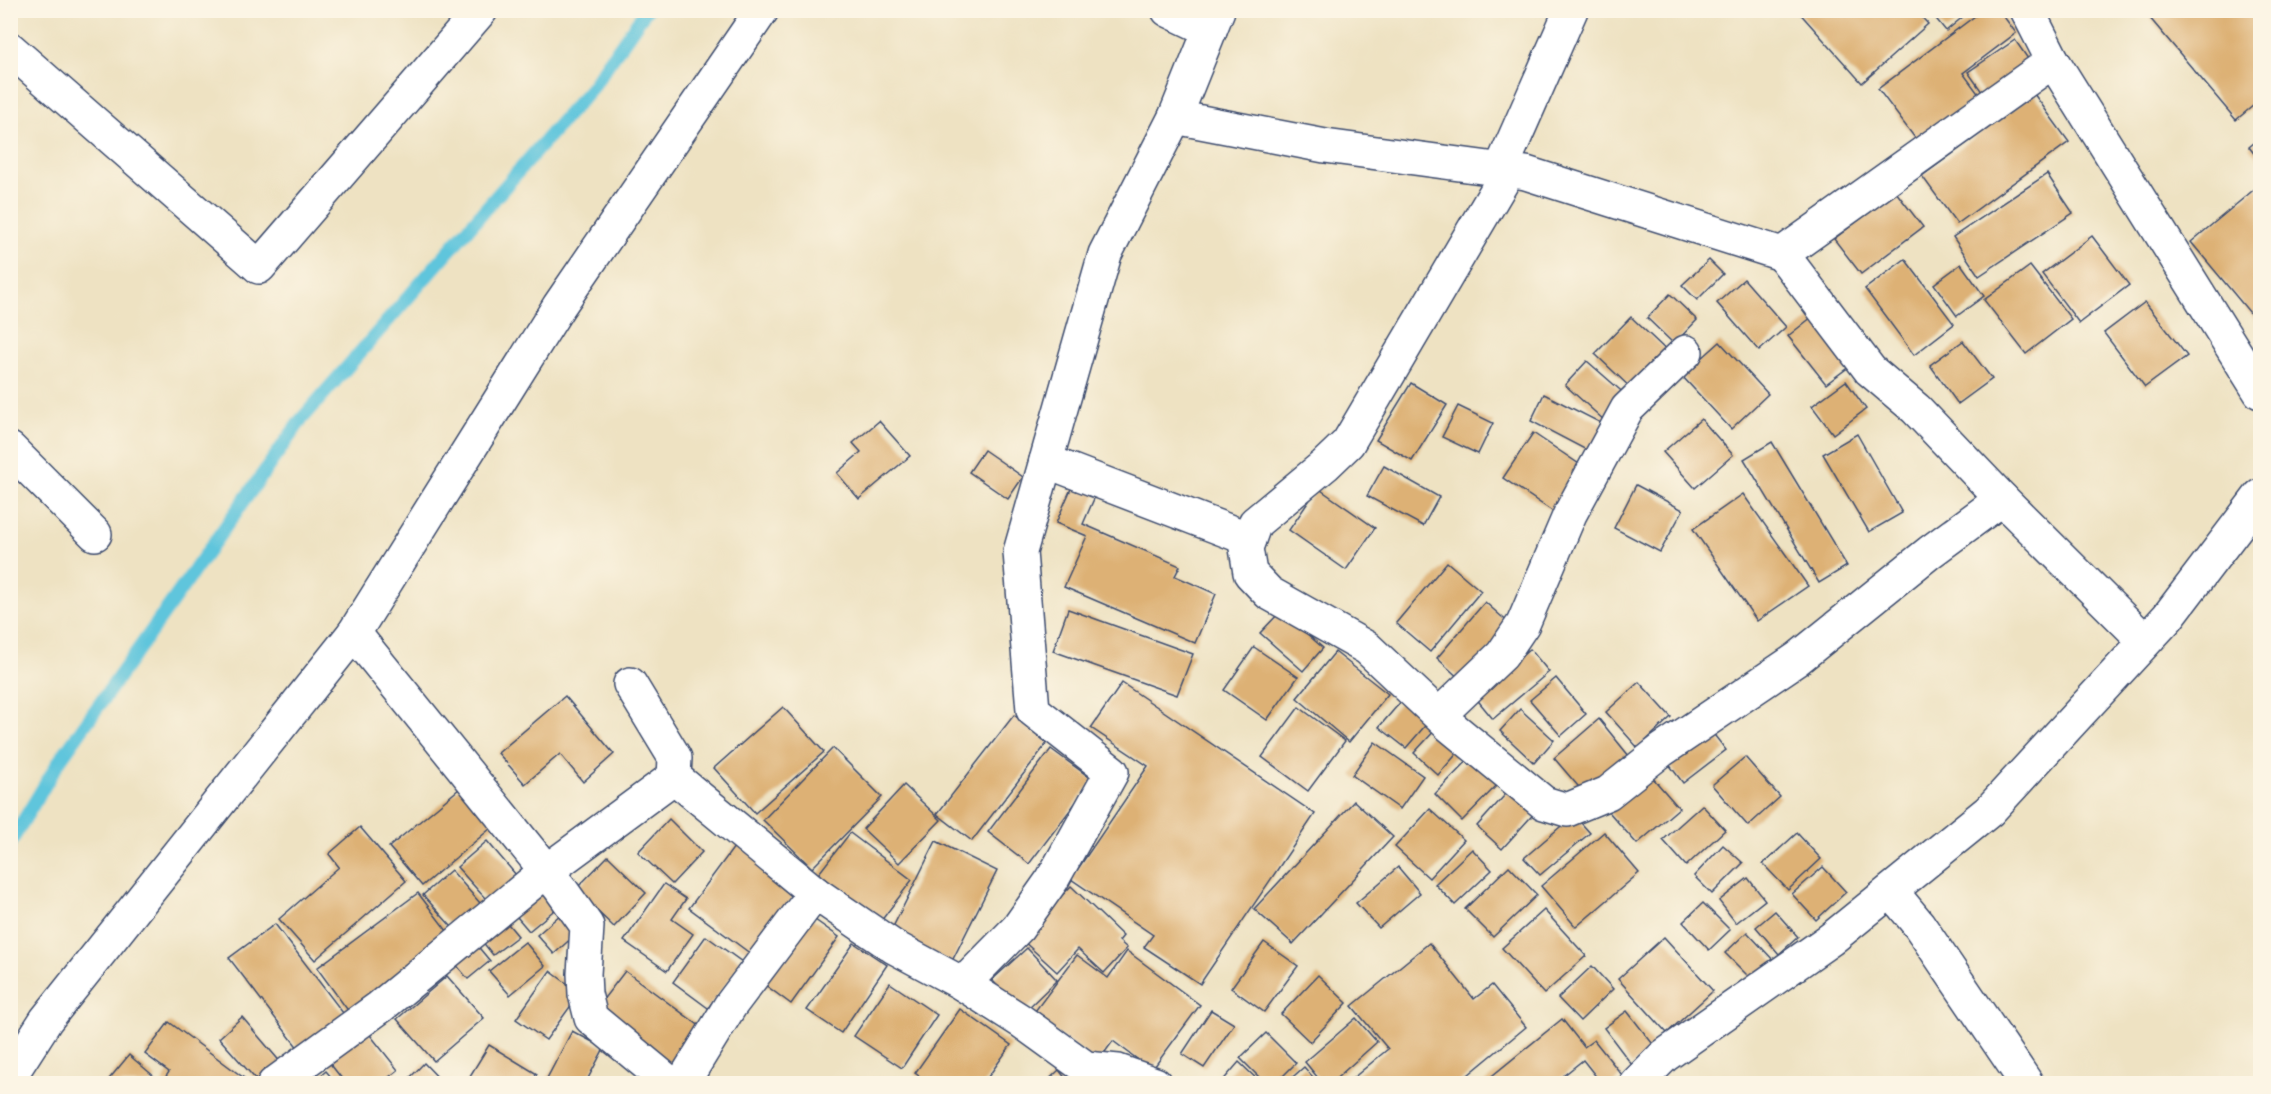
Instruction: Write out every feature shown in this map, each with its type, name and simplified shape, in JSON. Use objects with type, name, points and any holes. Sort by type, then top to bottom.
[{"type":"street","points":[[10,1076],[46,1020],[354,633],[559,306],[762,10]]},
{"type":"street","points":[[963,984],[1018,928],[1052,880],[1112,772],[1033,710],[1020,552],[1105,254],[1175,117],[1214,20],[1168,10]]},
{"type":"street","points":[[1571,10],[1505,170],[1348,443],[1255,523],[1246,548],[1250,573],[1269,593],[1367,648],[1439,715],[1544,803],[1567,810],[1608,793],[1662,750],[1797,659],[1930,552],[2002,499]]},
{"type":"street","points":[[2027,10],[2052,61],[2260,392]]},
{"type":"street","points":[[10,49],[259,267],[464,16]]},
{"type":"street","points":[[1782,254],[2052,61]]},
{"type":"street","points":[[1175,117],[1326,146],[1526,172],[1782,254],[1870,370],[1916,409],[2002,499],[2145,641]]},
{"type":"street","points":[[1439,715],[1502,655],[1523,624],[1570,514],[1627,409],[1686,352]]},
{"type":"street","points":[[10,449],[95,534]]},
{"type":"street","points":[[1046,460],[1249,539]]},
{"type":"street","points":[[1636,1083],[1664,1056],[1832,939],[1989,811],[2168,617],[2260,497]]},
{"type":"street","points":[[354,633],[560,888],[587,926],[584,974],[585,994],[591,1018],[672,1083]]},
{"type":"street","points":[[630,684],[675,758],[674,777]]},
{"type":"street","points":[[674,777],[815,893],[894,947],[963,984],[1021,1021],[1086,1068],[1118,1071],[1155,1083]]},
{"type":"street","points":[[274,1083],[380,1008],[545,872],[674,777]]},
{"type":"street","points":[[1891,891],[1919,925],[2016,1080]]},
{"type":"street","points":[[682,1083],[730,1006],[815,893]]},
{"type":"building","points":[[1797,10],[1915,10],[1928,24],[1862,83]]},
{"type":"building","points":[[1929,10],[1971,10],[1946,31]]},
{"type":"building","points":[[1983,10],[1999,10],[2016,33],[1963,73],[1980,96],[1918,142],[1878,89]]},
{"type":"building","points":[[2157,10],[2260,10],[2260,100],[2236,120],[2149,17]]},
{"type":"building","points":[[2015,40],[2033,66],[1987,99],[1968,72]]},
{"type":"building","points":[[2034,94],[2069,142],[1957,224],[1922,176]]},
{"type":"building","points":[[2260,138],[2260,161],[2249,147]]},
{"type":"building","points":[[2047,174],[2073,213],[1979,276],[1953,237]]},
{"type":"building","points":[[2257,187],[2260,191],[2260,325],[2191,242]]},
{"type":"building","points":[[1896,192],[1923,227],[1861,274],[1834,239]]},
{"type":"building","points":[[2092,236],[2129,285],[2079,323],[2042,274]]},
{"type":"building","points":[[1905,259],[1954,324],[1914,355],[1865,289]]},
{"type":"building","points":[[1709,260],[1723,274],[1697,300],[1682,285]]},
{"type":"building","points":[[1961,264],[1984,296],[1957,316],[1934,284]]},
{"type":"building","points":[[2030,266],[2071,319],[2026,354],[1984,300]]},
{"type":"building","points":[[1744,279],[1786,327],[1759,351],[1717,303]]},
{"type":"building","points":[[1670,294],[1697,320],[1674,344],[1647,318]]},
{"type":"building","points":[[2145,302],[2187,356],[2145,387],[2104,333]]},
{"type":"building","points":[[1631,317],[1669,353],[1633,390],[1595,354]]},
{"type":"building","points":[[1812,317],[1850,366],[1826,384],[1788,336]]},
{"type":"building","points":[[1963,341],[1992,379],[1958,404],[1930,365]]},
{"type":"building","points":[[1720,342],[1768,394],[1731,429],[1682,376]]},
{"type":"building","points":[[1587,361],[1627,396],[1605,421],[1565,385]]},
{"type":"building","points":[[1846,381],[1866,409],[1833,434],[1812,406]]},
{"type":"building","points":[[1411,383],[1447,405],[1412,461],[1376,440]]},
{"type":"building","points":[[1544,394],[1607,426],[1594,454],[1531,421]]},
{"type":"building","points":[[1458,406],[1493,423],[1478,454],[1442,437]]},
{"type":"building","points":[[1701,419],[1733,455],[1695,488],[1663,452]]},
{"type":"building","points":[[879,421],[910,456],[859,499],[837,473],[861,452],[853,443]]},
{"type":"building","points":[[1533,433],[1585,468],[1555,513],[1503,478]]},
{"type":"building","points":[[1857,434],[1902,513],[1869,532],[1823,454]]},
{"type":"building","points":[[1772,442],[1847,566],[1819,583],[1744,459]]},
{"type":"building","points":[[984,450],[1023,477],[1008,499],[969,472]]},
{"type":"building","points":[[1384,466],[1439,497],[1423,526],[1367,496]]},
{"type":"building","points":[[1077,475],[1100,485],[1083,524],[1180,566],[1175,576],[1216,594],[1195,643],[1064,587],[1087,536],[1056,523]]},
{"type":"building","points":[[1636,485],[1683,510],[1660,552],[1614,528]]},
{"type":"building","points":[[1318,488],[1375,528],[1346,570],[1289,530]]},
{"type":"building","points":[[1743,494],[1808,586],[1757,621],[1693,529]]},
{"type":"building","points":[[1447,562],[1481,591],[1430,652],[1396,623]]},
{"type":"building","points":[[1485,602],[1511,625],[1462,681],[1437,658]]},
{"type":"building","points":[[1068,609],[1193,654],[1177,695],[1053,651]]},
{"type":"building","points":[[1281,611],[1323,648],[1303,671],[1260,633]]},
{"type":"building","points":[[1254,647],[1298,677],[1267,720],[1224,690]]},
{"type":"building","points":[[1530,649],[1549,672],[1493,719],[1475,697]]},
{"type":"building","points":[[1335,652],[1388,694],[1349,742],[1297,698]]},
{"type":"building","points":[[1556,678],[1586,714],[1561,736],[1530,700]]},
{"type":"building","points":[[1639,682],[1671,717],[1638,748],[1606,712]]},
{"type":"building","points":[[1122,683],[1315,814],[1200,984],[1144,947],[1153,935],[1071,879],[1148,766],[1091,728]]},
{"type":"building","points":[[565,696],[614,754],[583,782],[560,754],[525,784],[498,753]]},
{"type":"building","points":[[1404,698],[1430,720],[1406,748],[1379,727]]},
{"type":"building","points":[[783,707],[824,752],[755,813],[714,768]]},
{"type":"building","points":[[1299,707],[1345,741],[1308,791],[1262,757]]},
{"type":"building","points":[[1520,709],[1554,740],[1534,763],[1500,731]]},
{"type":"building","points":[[1014,715],[1048,742],[972,841],[937,814]]},
{"type":"building","points":[[1599,719],[1629,756],[1584,793],[1554,758]]},
{"type":"building","points":[[1708,727],[1726,750],[1683,783],[1665,759]]},
{"type":"building","points":[[1437,728],[1461,749],[1438,775],[1414,753]]},
{"type":"building","points":[[1375,742],[1423,776],[1400,809],[1352,775]]},
{"type":"building","points":[[833,748],[882,797],[812,868],[763,820]]},
{"type":"building","points":[[1051,749],[1093,780],[1029,864],[988,832]]},
{"type":"building","points":[[1474,754],[1501,781],[1462,821],[1435,794]]},
{"type":"building","points":[[1745,757],[1780,797],[1748,826],[1712,785]]},
{"type":"building","points":[[1651,776],[1679,808],[1637,844],[1609,812]]},
{"type":"building","points":[[465,784],[497,823],[422,886],[389,847]]},
{"type":"building","points":[[904,785],[941,820],[899,863],[863,829]]},
{"type":"building","points":[[1514,785],[1539,808],[1502,849],[1477,826]]},
{"type":"building","points":[[1354,801],[1393,837],[1293,944],[1254,909]]},
{"type":"building","points":[[1702,805],[1725,830],[1686,866],[1663,840]]},
{"type":"building","points":[[1430,809],[1464,840],[1429,878],[1395,847]]},
{"type":"building","points":[[1574,815],[1590,833],[1540,875],[1524,858]]},
{"type":"building","points":[[669,819],[702,852],[672,884],[638,852]]},
{"type":"building","points":[[360,827],[406,881],[315,960],[279,919],[339,867],[329,854]]},
{"type":"building","points":[[1604,832],[1639,873],[1576,927],[1541,886]]},
{"type":"building","points":[[850,833],[912,880],[878,925],[816,877]]},
{"type":"building","points":[[1797,833],[1821,859],[1788,890],[1763,864]]},
{"type":"building","points":[[487,841],[522,882],[493,907],[457,867]]},
{"type":"building","points":[[936,841],[997,871],[951,963],[890,933]]},
{"type":"building","points":[[737,843],[799,889],[751,954],[689,908]]},
{"type":"building","points":[[1723,845],[1743,863],[1712,894],[1694,876]]},
{"type":"building","points":[[1472,849],[1492,870],[1455,905],[1435,884]]},
{"type":"building","points":[[608,856],[646,893],[614,927],[575,890]]},
{"type":"building","points":[[1509,866],[1537,895],[1493,937],[1465,909]]},
{"type":"building","points":[[1398,867],[1420,893],[1379,928],[1356,903]]},
{"type":"building","points":[[1823,867],[1846,892],[1816,920],[1792,894]]},
{"type":"building","points":[[451,870],[487,911],[460,936],[423,895]]},
{"type":"building","points":[[1748,878],[1765,900],[1736,923],[1719,901]]},
{"type":"building","points":[[664,884],[686,899],[672,919],[693,934],[667,971],[624,941]]},
{"type":"building","points":[[1071,886],[1123,936],[1119,941],[1127,948],[1104,973],[1078,949],[1057,972],[1021,939]]},
{"type":"building","points":[[541,887],[558,907],[529,931],[512,911]]},
{"type":"building","points":[[418,893],[454,940],[352,1016],[317,968]]},
{"type":"building","points":[[1703,903],[1730,930],[1709,950],[1683,922]]},
{"type":"building","points":[[1544,910],[1586,956],[1544,994],[1502,948]]},
{"type":"building","points":[[1775,911],[1798,937],[1779,954],[1756,927]]},
{"type":"building","points":[[561,914],[577,933],[554,954],[537,935]]},
{"type":"building","points":[[808,915],[839,937],[791,1004],[760,981]]},
{"type":"building","points":[[503,918],[518,936],[493,955],[478,936]]},
{"type":"building","points":[[275,924],[350,1022],[305,1057],[229,958]]},
{"type":"building","points":[[1747,932],[1775,962],[1754,982],[1725,953]]},
{"type":"building","points":[[706,936],[742,962],[708,1008],[673,982]]},
{"type":"building","points":[[1664,937],[1713,991],[1667,1033],[1618,979]]},
{"type":"building","points":[[525,942],[545,966],[510,995],[489,971]]},
{"type":"building","points":[[1264,942],[1298,966],[1264,1012],[1231,988]]},
{"type":"building","points":[[475,943],[490,961],[468,979],[454,962]]},
{"type":"building","points":[[854,943],[887,965],[841,1033],[807,1010]]},
{"type":"building","points":[[1429,943],[1474,999],[1492,985],[1526,1027],[1457,1084],[1346,1084],[1388,1049],[1352,1006]]},
{"type":"building","points":[[1027,948],[1057,980],[1023,1013],[992,980]]},
{"type":"building","points":[[1127,951],[1200,1005],[1152,1070],[1113,1041],[1097,1063],[1032,1015],[1077,955],[1108,978]]},
{"type":"building","points":[[1592,966],[1613,989],[1580,1021],[1558,998]]},
{"type":"building","points":[[550,971],[580,993],[546,1040],[516,1019]]},
{"type":"building","points":[[625,971],[701,1027],[673,1066],[595,1010]]},
{"type":"building","points":[[1318,975],[1347,1003],[1310,1042],[1281,1014]]},
{"type":"building","points":[[447,976],[484,1018],[434,1061],[397,1019]]},
{"type":"building","points":[[890,983],[937,1015],[902,1068],[854,1036]]},
{"type":"building","points":[[960,1009],[1011,1045],[983,1084],[930,1084],[915,1073]]},
{"type":"building","points":[[1211,1010],[1234,1024],[1204,1068],[1182,1054]]},
{"type":"building","points":[[1627,1011],[1656,1048],[1632,1065],[1604,1028]]},
{"type":"building","points":[[242,1017],[282,1064],[259,1083],[219,1038]]},
{"type":"building","points":[[1356,1018],[1377,1042],[1330,1084],[1323,1084],[1305,1062]]},
{"type":"building","points":[[1562,1019],[1584,1047],[1594,1040],[1622,1075],[1612,1084],[1602,1084],[1583,1060],[1553,1084],[1482,1084]]},
{"type":"building","points":[[169,1022],[252,1084],[161,1084],[169,1072],[145,1054]]},
{"type":"building","points":[[363,1026],[398,1070],[380,1084],[346,1084],[325,1057]]},
{"type":"building","points":[[572,1031],[604,1048],[585,1084],[544,1084]]},
{"type":"building","points":[[1266,1033],[1296,1063],[1275,1084],[1266,1084],[1240,1058]]},
{"type":"building","points":[[489,1045],[537,1074],[531,1084],[465,1084]]},
{"type":"building","points":[[129,1055],[156,1078],[151,1084],[105,1084]]},
{"type":"building","points":[[1239,1062],[1262,1084],[1220,1084]]},
{"type":"building","points":[[424,1063],[444,1084],[404,1084]]},
{"type":"building","points":[[1304,1067],[1319,1084],[1285,1084]]},
{"type":"building","points":[[1059,1070],[1070,1084],[1044,1084]]},
{"type":"building","points":[[326,1071],[337,1084],[311,1084]]},
{"type":"waterway","points":[[10,843],[60,760],[301,420],[592,87],[646,10]]}]
